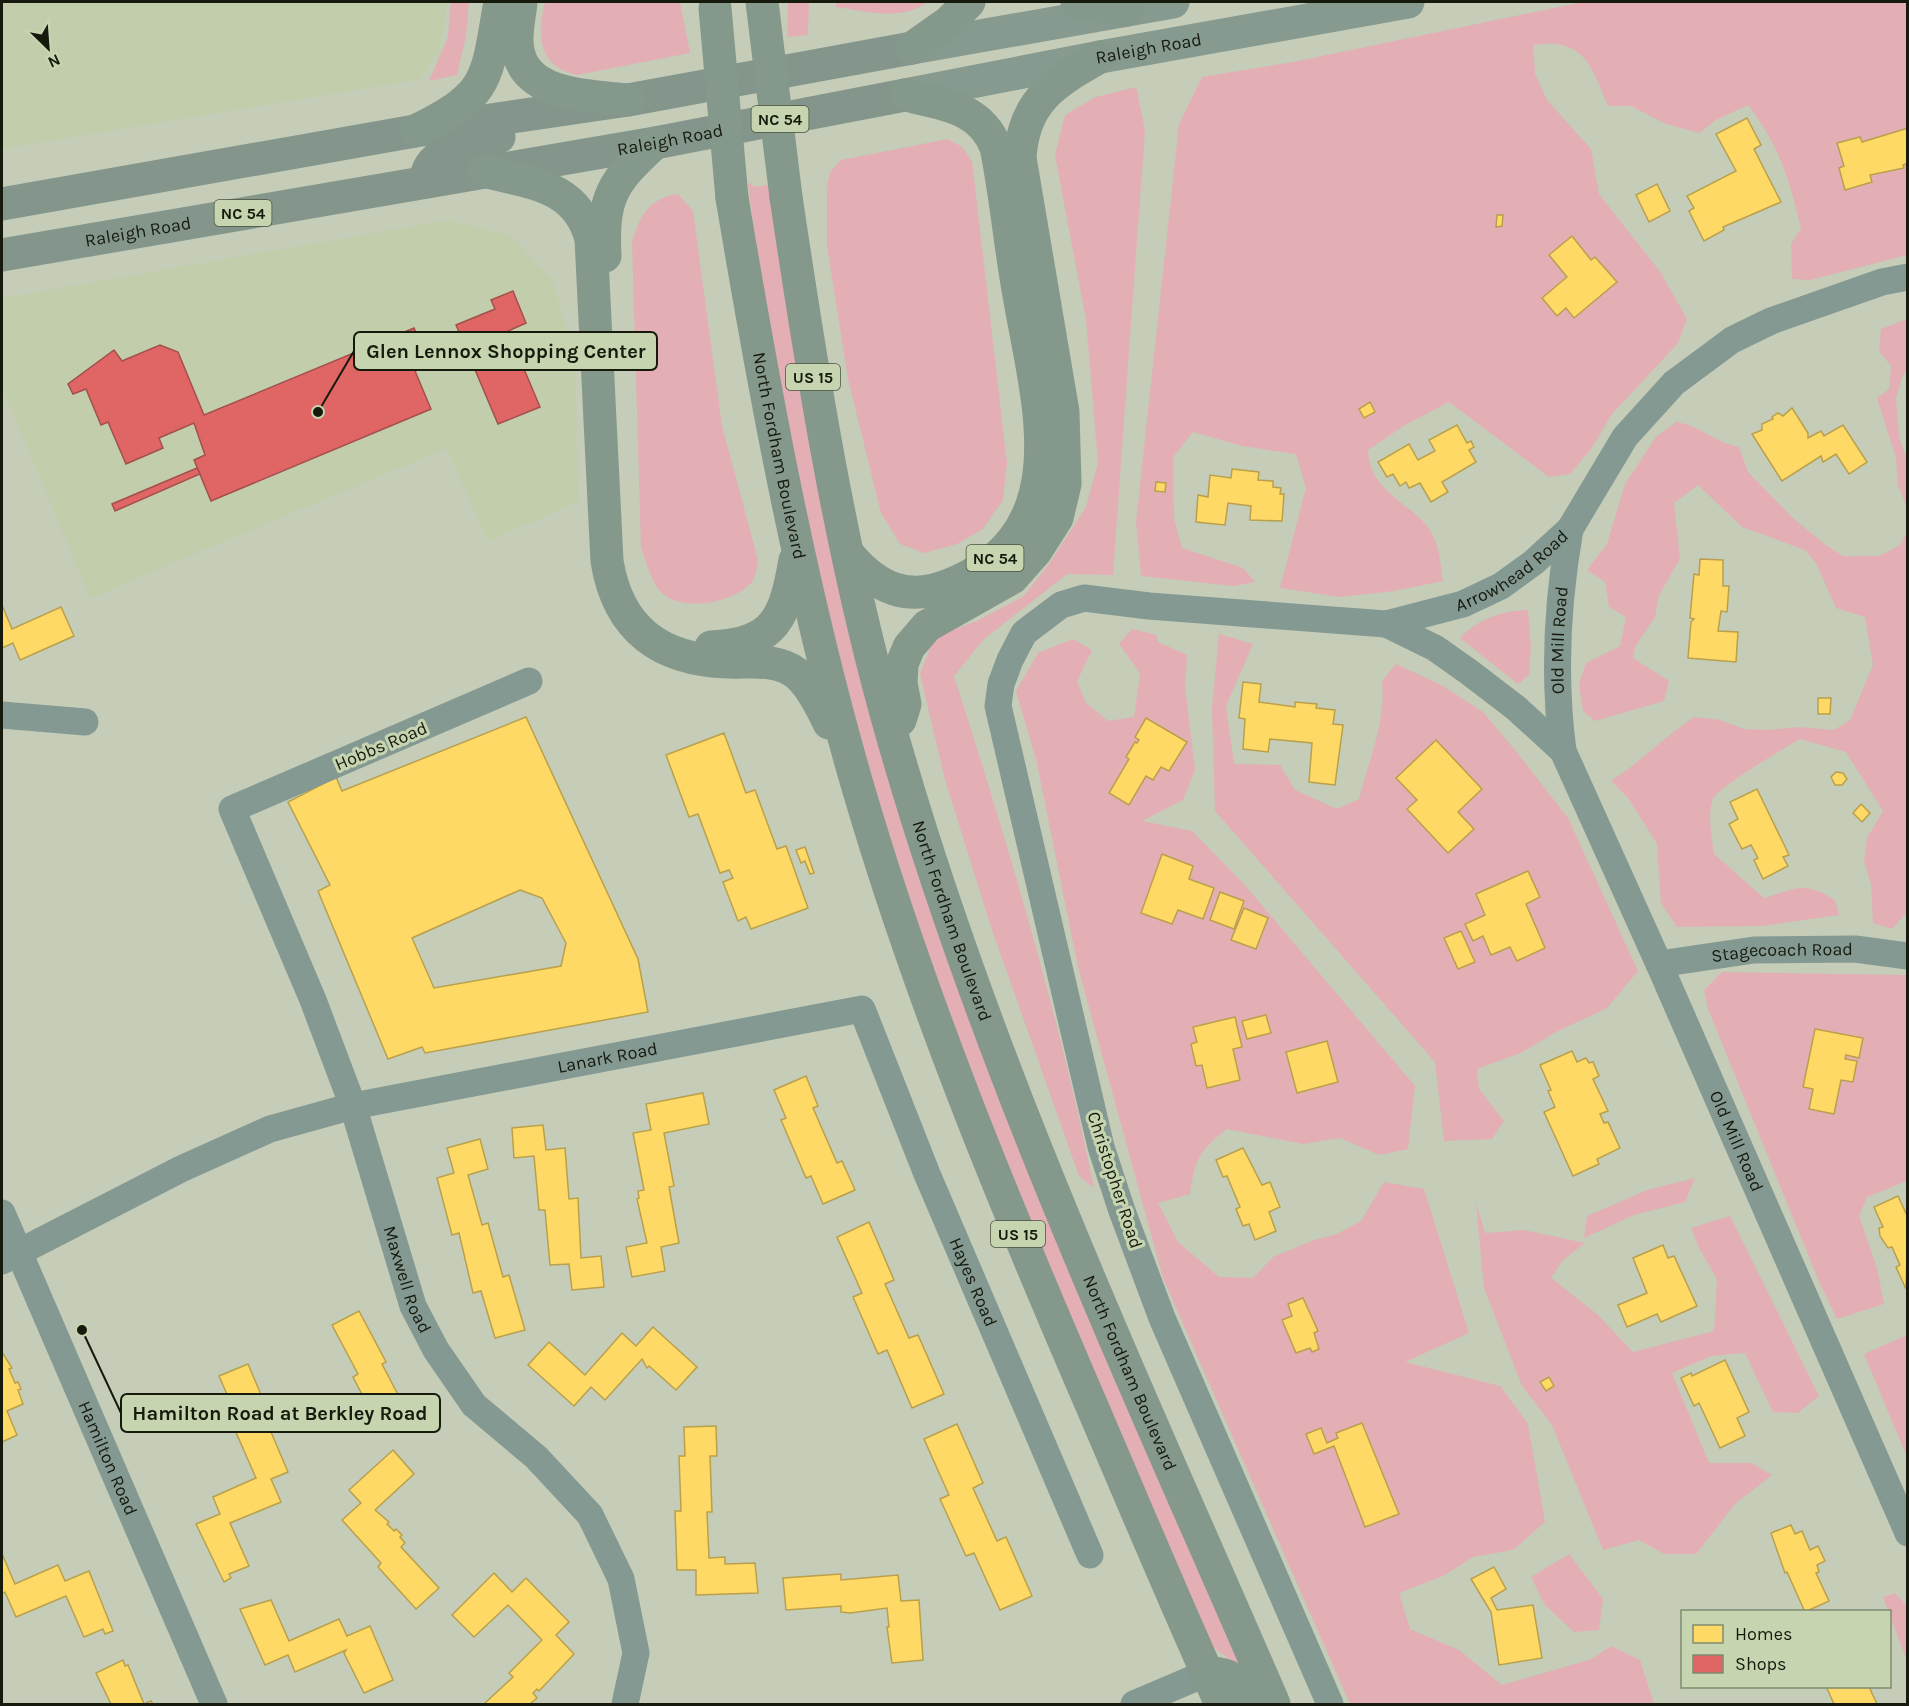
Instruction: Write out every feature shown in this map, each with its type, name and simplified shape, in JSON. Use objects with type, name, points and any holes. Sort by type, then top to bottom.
[{"type":"highway","points":[[415,132],[461,106],[478,90],[488,68],[500,2]]},
{"type":"highway","points":[[521,2],[517,39],[519,57],[524,69],[539,83],[558,91],[628,100]]},
{"type":"highway","name":"North Fordham Boulevard","points":[[762,2],[786,197],[819,418],[893,739],[970,977],[1021,1115],[1274,1704]]},
{"type":"highway","points":[[912,48],[949,22],[969,2]]},
{"type":"highway","points":[[1077,2],[1127,9]]},
{"type":"highway","name":"North Fordham Boulevard","points":[[715,5],[726,104],[732,198],[797,546],[816,631],[857,784],[933,1020],[990,1166],[1221,1704]]},
{"type":"highway","points":[[893,739],[905,704],[901,683],[902,664],[909,647],[927,626],[1012,578],[1036,551],[1057,518],[1065,484],[1063,412],[1020,147],[1029,115],[1046,92],[1068,75],[1100,57]]},
{"type":"highway","name":"NC 54","points":[[849,555],[875,581],[904,591],[931,590],[961,580],[1000,555],[1022,527],[1039,484],[1042,464],[1032,374],[996,147],[984,125],[963,109],[905,95]]},
{"type":"highway","points":[[655,143],[611,192],[603,223],[626,571],[634,594],[646,614],[663,630],[692,644],[708,647],[730,645],[752,639],[777,621],[788,598],[797,546]]},
{"type":"highway","points":[[484,171],[546,187],[558,193],[576,208],[587,225],[591,238],[606,561],[613,592],[618,602],[646,638],[670,652],[716,662],[767,662],[795,673],[805,683],[824,713],[857,784]]},
{"type":"highway","points":[[1207,1673],[1230,1675],[1239,1682],[1250,1704]]},
{"type":"main road","points":[[2,204],[415,132],[628,100],[1173,2]]},
{"type":"main road","name":"Raleigh Road","points":[[2,255],[655,143],[1100,57],[1408,2]]},
{"type":"main road","points":[[426,182],[430,165],[451,151],[628,100]]},
{"type":"street","name":"Arrowhead Road","points":[[1024,633],[1061,605],[1084,598],[1149,606],[1386,624],[1463,604],[1501,586],[1534,562],[1570,529],[1625,437],[1674,383],[1732,340],[1771,321],[1882,282],[1908,277]]},
{"type":"street","name":"Old Mill Road","points":[[1570,529],[1560,584],[1556,667],[1563,751],[1659,964],[1908,1533]]},
{"type":"street","name":"Old Mill Road","points":[[1386,624],[1435,648],[1469,672],[1516,708],[1563,751]]},
{"type":"street","name":"Christopher Road","points":[[1024,633],[1001,684],[998,706],[1101,1147],[1162,1318],[1330,1704]]},
{"type":"street","name":"Hobbs Road","points":[[232,809],[530,681]]},
{"type":"street","points":[[2,715],[85,722]]},
{"type":"street","name":"Maxwell Road","points":[[232,809],[313,1000],[353,1106],[413,1306],[436,1350],[474,1405],[536,1457],[590,1515],[621,1579],[636,1653],[625,1704]]},
{"type":"street","name":"Stagecoach Road","points":[[1659,964],[1754,950],[1855,949],[1908,957]]},
{"type":"street","name":"Lanark Road","points":[[10,1257],[181,1169],[270,1129],[353,1106],[862,1009]]},
{"type":"street","name":"Hayes Road","points":[[862,1009],[932,1185],[1090,1555]]},
{"type":"street","name":"Hamilton Road","points":[[2,1213],[10,1257],[214,1704]]},
{"type":"street","points":[[1134,1704],[1207,1673]]},
{"type":"shaded area","points":[[2,2],[447,2],[440,50],[418,80],[2,149]]},
{"type":"shaded area","points":[[451,2],[469,2],[466,36],[457,75],[429,81],[448,37]]},
{"type":"shaded area","points":[[545,2],[680,2],[690,53],[577,75],[564,71],[547,57],[543,48],[541,26]]},
{"type":"shaded area","points":[[788,2],[809,2],[808,35],[787,37]]},
{"type":"shaded area","points":[[836,2],[927,2],[906,12],[883,14],[836,7]]},
{"type":"shaded area","points":[[1583,2],[1907,2],[1907,255],[1810,280],[1792,279],[1791,244],[1801,228],[1797,210],[1782,163],[1768,134],[1748,105],[1716,120],[1699,133],[1666,124],[1631,106],[1608,106],[1590,67],[1575,50],[1564,45],[1533,45],[1535,74],[1547,100],[1591,149],[1599,194],[1661,273],[1687,319],[1678,343],[1612,414],[1591,449],[1570,474],[1549,477],[1449,402],[1405,425],[1368,450],[1371,466],[1377,479],[1386,490],[1428,527],[1437,545],[1443,581],[1394,591],[1340,597],[1280,588],[1306,488],[1296,454],[1242,446],[1193,432],[1173,457],[1174,519],[1182,548],[1243,568],[1255,582],[1233,586],[1141,576],[1136,522],[1179,124],[1202,77],[1293,62]]},
{"type":"shaded area","points":[[1136,87],[1145,130],[1113,575],[1067,574],[984,639],[954,676],[994,803],[1049,994],[1094,1188],[1079,1176],[991,927],[945,780],[920,674],[932,643],[947,632],[977,621],[1024,596],[1049,564],[1086,507],[1098,463],[1086,320],[1055,155],[1065,115],[1096,97]]},
{"type":"shaded area","points":[[948,139],[962,147],[972,161],[1007,463],[1003,500],[983,529],[957,544],[924,553],[900,544],[881,513],[848,379],[827,246],[827,187],[830,172],[841,160]]},
{"type":"shaded area","points":[[752,183],[753,187],[768,185],[853,629],[1247,1672],[1209,1644],[978,1104],[854,729],[768,341],[748,184]]},
{"type":"shaded area","points":[[678,194],[693,211],[722,426],[758,560],[753,580],[744,589],[720,600],[692,604],[679,602],[659,590],[651,576],[641,548],[632,242],[638,224],[647,210],[660,200]]},
{"type":"shaded area","points":[[449,220],[511,236],[553,281],[575,359],[578,502],[488,541],[447,448],[90,598],[2,386],[2,298]]},
{"type":"shaded area","points":[[1907,319],[1907,369],[1902,377],[1896,399],[1899,437],[1907,459],[1907,508],[1898,485],[1896,458],[1877,398],[1889,389],[1891,366],[1879,351],[1881,329]]},
{"type":"shaded area","points":[[1676,422],[1739,447],[1748,472],[1794,519],[1843,556],[1879,556],[1900,545],[1907,532],[1908,911],[1892,929],[1873,923],[1871,884],[1864,861],[1867,838],[1883,811],[1846,752],[1800,739],[1739,777],[1713,799],[1710,820],[1714,854],[1764,898],[1793,889],[1808,888],[1835,900],[1839,915],[1763,926],[1677,927],[1661,903],[1657,844],[1628,798],[1611,781],[1694,717],[1720,720],[1744,729],[1767,730],[1798,727],[1834,730],[1850,720],[1873,665],[1865,617],[1836,608],[1816,563],[1805,550],[1742,527],[1698,485],[1674,503],[1680,559],[1659,595],[1655,617],[1635,647],[1633,658],[1669,681],[1664,701],[1595,721],[1583,711],[1579,684],[1586,663],[1620,646],[1626,617],[1609,607],[1605,582],[1587,570],[1607,544],[1625,484],[1656,437]]},
{"type":"shaded area","points":[[1528,610],[1531,647],[1529,675],[1518,684],[1460,638],[1467,631],[1491,617]]},
{"type":"shaded area","points":[[1132,629],[1156,635],[1158,642],[1187,655],[1185,687],[1195,770],[1183,800],[1142,821],[1192,831],[1243,883],[1415,1086],[1408,1149],[1379,1155],[1340,1138],[1303,1144],[1227,1129],[1200,1156],[1190,1194],[1158,1203],[1178,1242],[1219,1277],[1253,1278],[1273,1257],[1314,1240],[1337,1234],[1361,1221],[1384,1182],[1424,1189],[1469,1333],[1405,1362],[1500,1386],[1528,1424],[1545,1522],[1513,1550],[1473,1557],[1443,1576],[1399,1593],[1410,1629],[1459,1650],[1502,1685],[1592,1659],[1611,1646],[1640,1660],[1654,1704],[1350,1704],[1163,1278],[1078,967],[1037,763],[1016,691],[1038,653],[1073,639],[1092,650],[1077,681],[1086,703],[1108,721],[1134,717],[1140,673],[1119,644]]},
{"type":"shaded area","points":[[1219,634],[1253,644],[1226,706],[1234,764],[1280,765],[1295,790],[1337,809],[1359,799],[1382,711],[1382,681],[1396,664],[1443,686],[1483,712],[1568,818],[1638,971],[1607,1008],[1554,1033],[1521,1053],[1477,1069],[1479,1089],[1504,1121],[1492,1139],[1444,1141],[1435,1062],[1215,811],[1212,708]]},
{"type":"shaded area","points":[[1722,972],[1907,975],[1907,1181],[1867,1197],[1859,1216],[1877,1268],[1884,1304],[1837,1319],[1820,1284],[1708,1009],[1704,990]]},
{"type":"shaded area","points":[[1695,1178],[1685,1202],[1634,1215],[1584,1238],[1587,1216],[1647,1190]]},
{"type":"shaded area","points":[[1476,1203],[1485,1233],[1524,1230],[1585,1243],[1563,1260],[1551,1278],[1597,1314],[1633,1352],[1714,1331],[1717,1279],[1699,1248],[1691,1228],[1730,1216],[1819,1396],[1798,1413],[1773,1412],[1745,1353],[1711,1356],[1672,1373],[1709,1463],[1751,1463],[1772,1475],[1735,1504],[1696,1554],[1664,1554],[1639,1540],[1603,1550],[1552,1425],[1522,1386],[1484,1288]]},
{"type":"shaded area","points":[[1907,1335],[1907,1457],[1864,1354]]},
{"type":"shaded area","points":[[1569,1554],[1603,1599],[1599,1630],[1574,1632],[1545,1605],[1531,1577]]},
{"type":"shaded area","points":[[1895,1593],[1907,1606],[1907,1661],[1891,1618],[1891,1610],[1888,1610],[1883,1597]]},
{"type":"building: Homes","points":[[1747,118],[1761,145],[1754,149],[1781,202],[1723,227],[1724,230],[1704,241],[1689,211],[1694,208],[1687,196],[1736,171],[1716,134]]},
{"type":"building: Homes","points":[[1908,128],[1908,163],[1903,165],[1904,168],[1870,175],[1872,182],[1845,190],[1839,168],[1844,166],[1837,143],[1860,137],[1862,142]]},
{"type":"building: Homes","points":[[1657,184],[1670,211],[1649,222],[1636,195]]},
{"type":"building: Homes","points":[[1497,215],[1503,215],[1502,226],[1496,227]]},
{"type":"building: Homes","points":[[1572,236],[1591,260],[1595,257],[1617,282],[1574,318],[1566,308],[1557,316],[1542,298],[1567,277],[1549,255]]},
{"type":"building: Homes","points":[[1370,402],[1375,412],[1364,418],[1359,409]]},
{"type":"building: Homes","points":[[1792,408],[1808,433],[1808,438],[1821,431],[1824,436],[1843,425],[1867,462],[1849,474],[1836,454],[1823,462],[1821,456],[1782,481],[1752,434],[1762,430],[1762,424],[1773,419],[1772,417],[1778,413],[1783,416]]},
{"type":"building: Homes","points":[[1457,425],[1467,443],[1471,441],[1474,447],[1469,450],[1476,462],[1442,482],[1448,492],[1431,502],[1420,483],[1409,488],[1406,482],[1400,486],[1393,474],[1387,477],[1378,462],[1409,444],[1418,460],[1435,451],[1429,440]]},
{"type":"building: Homes","points":[[1232,469],[1259,472],[1258,480],[1273,481],[1273,487],[1281,488],[1280,494],[1284,494],[1282,521],[1250,520],[1251,506],[1228,503],[1225,525],[1196,522],[1198,495],[1208,497],[1210,475],[1231,478]]},
{"type":"building: Homes","points":[[1156,482],[1166,483],[1165,492],[1155,491]]},
{"type":"building: Homes","points":[[1700,559],[1723,560],[1723,586],[1729,586],[1727,612],[1721,611],[1718,631],[1738,632],[1736,662],[1688,658],[1691,622],[1694,619],[1690,618],[1694,574],[1699,575]]},
{"type":"building: Homes","points":[[2,605],[12,629],[61,607],[74,636],[20,660],[13,643],[2,648]]},
{"type":"building: Homes","points":[[1243,682],[1261,684],[1259,702],[1295,707],[1295,702],[1317,704],[1316,708],[1335,710],[1333,724],[1343,725],[1335,785],[1309,782],[1312,743],[1270,739],[1268,752],[1243,749],[1245,719],[1239,718]]},
{"type":"building: Homes","points":[[1818,698],[1831,698],[1830,714],[1818,714]]},
{"type":"building: Homes","points":[[526,717],[638,959],[648,1012],[425,1053],[422,1047],[388,1059],[318,891],[330,885],[288,802],[336,777],[342,791]],"holes":[[[520,890],[542,898],[566,943],[561,966],[434,988],[412,938]]]},
{"type":"building: Homes","points":[[1146,718],[1187,742],[1169,771],[1161,767],[1153,780],[1146,776],[1129,805],[1109,793],[1129,759],[1126,757],[1135,742],[1139,740],[1135,737]]},
{"type":"building: Homes","points":[[724,733],[746,793],[755,790],[777,849],[786,846],[808,908],[751,929],[746,917],[738,921],[723,882],[733,878],[729,870],[720,873],[698,814],[689,817],[666,755]]},
{"type":"building: Homes","points":[[1436,740],[1482,789],[1458,812],[1474,829],[1448,853],[1407,809],[1417,800],[1396,778]]},
{"type":"building: Homes","points":[[1836,772],[1843,773],[1847,779],[1842,785],[1835,785],[1831,777]]},
{"type":"building: Homes","points":[[1757,789],[1789,855],[1783,857],[1788,866],[1763,879],[1754,860],[1758,858],[1751,845],[1742,849],[1729,824],[1738,819],[1730,802]]},
{"type":"building: Homes","points":[[1861,804],[1870,813],[1862,822],[1853,813]]},
{"type":"building: Homes","points":[[805,847],[814,873],[810,874],[805,861],[801,863],[796,850]]},
{"type":"building: Homes","points":[[1162,854],[1193,866],[1189,879],[1214,888],[1203,919],[1178,910],[1172,924],[1141,913]]},
{"type":"building: Homes","points":[[1528,871],[1540,897],[1526,904],[1545,948],[1517,961],[1510,947],[1491,955],[1483,936],[1473,941],[1465,924],[1485,915],[1476,894]]},
{"type":"building: Homes","points":[[1220,892],[1244,901],[1234,929],[1210,920]]},
{"type":"building: Homes","points":[[1244,908],[1268,918],[1256,949],[1231,940]]},
{"type":"building: Homes","points":[[1461,931],[1475,962],[1458,969],[1444,938]]},
{"type":"building: Homes","points":[[1266,1015],[1271,1033],[1247,1039],[1242,1021]]},
{"type":"building: Homes","points":[[1235,1017],[1242,1047],[1233,1049],[1240,1080],[1207,1088],[1202,1065],[1196,1066],[1191,1044],[1197,1042],[1193,1027]]},
{"type":"building: Homes","points":[[1815,1029],[1863,1038],[1859,1058],[1846,1055],[1845,1059],[1857,1061],[1853,1082],[1841,1080],[1834,1114],[1809,1109],[1813,1089],[1803,1087]]},
{"type":"building: Homes","points":[[1327,1041],[1338,1082],[1297,1093],[1286,1052]]},
{"type":"building: Homes","points":[[1572,1051],[1577,1062],[1586,1058],[1589,1063],[1593,1062],[1599,1076],[1593,1079],[1608,1111],[1600,1114],[1604,1123],[1608,1122],[1620,1148],[1597,1159],[1599,1164],[1573,1176],[1544,1112],[1555,1107],[1548,1091],[1551,1090],[1540,1065]]},
{"type":"building: Homes","points":[[806,1076],[818,1106],[813,1108],[837,1163],[842,1161],[855,1190],[823,1204],[811,1176],[806,1178],[781,1120],[786,1118],[774,1090]]},
{"type":"building: Homes","points":[[703,1093],[709,1124],[664,1133],[674,1186],[669,1187],[679,1243],[661,1247],[665,1271],[632,1277],[626,1247],[647,1243],[637,1199],[639,1198],[638,1191],[644,1190],[633,1133],[651,1130],[646,1104]]},
{"type":"building: Homes","points":[[543,1125],[546,1150],[565,1148],[569,1199],[578,1198],[581,1258],[601,1256],[604,1287],[572,1290],[569,1264],[550,1265],[545,1210],[539,1210],[534,1156],[514,1158],[512,1128]]},
{"type":"building: Homes","points":[[480,1139],[488,1169],[468,1175],[482,1225],[488,1223],[503,1277],[509,1275],[525,1330],[495,1338],[481,1291],[473,1293],[459,1233],[452,1235],[437,1178],[454,1173],[447,1148]]},
{"type":"building: Homes","points":[[1243,1148],[1262,1185],[1270,1182],[1280,1207],[1269,1212],[1276,1231],[1255,1240],[1249,1224],[1243,1226],[1236,1209],[1240,1207],[1227,1176],[1223,1177],[1216,1160]]},
{"type":"building: Homes","points":[[1898,1196],[1908,1218],[1906,1289],[1896,1267],[1900,1265],[1892,1247],[1888,1248],[1880,1236],[1879,1228],[1883,1227],[1874,1207]]},
{"type":"building: Homes","points":[[869,1222],[894,1280],[885,1284],[909,1338],[918,1335],[944,1394],[912,1408],[887,1350],[878,1354],[853,1297],[862,1293],[837,1237]]},
{"type":"building: Homes","points":[[1663,1245],[1668,1258],[1674,1256],[1697,1306],[1661,1322],[1657,1314],[1627,1327],[1618,1305],[1647,1293],[1633,1258]]},
{"type":"building: Homes","points":[[1303,1298],[1318,1331],[1314,1333],[1319,1349],[1312,1352],[1310,1348],[1296,1353],[1282,1320],[1292,1316],[1288,1304]]},
{"type":"building: Homes","points":[[359,1311],[386,1362],[382,1364],[407,1412],[379,1427],[353,1377],[358,1374],[332,1325]]},
{"type":"building: Homes","points":[[653,1327],[697,1367],[676,1390],[649,1366],[647,1368],[642,1359],[605,1400],[591,1387],[574,1406],[528,1365],[549,1342],[585,1375],[622,1333],[636,1346]]},
{"type":"building: Homes","points":[[2,1352],[12,1368],[9,1369],[15,1383],[18,1382],[21,1389],[18,1390],[23,1404],[7,1411],[17,1435],[2,1442]]},
{"type":"building: Homes","points":[[1725,1360],[1749,1412],[1737,1418],[1745,1436],[1720,1448],[1699,1403],[1694,1406],[1681,1378],[1691,1373],[1692,1376]]},
{"type":"building: Homes","points":[[248,1364],[270,1416],[265,1418],[288,1472],[271,1479],[281,1502],[230,1523],[249,1566],[229,1574],[231,1578],[224,1582],[196,1524],[220,1514],[213,1497],[256,1478],[235,1430],[241,1427],[219,1376]]},
{"type":"building: Homes","points":[[1549,1377],[1554,1386],[1546,1391],[1540,1382]]},
{"type":"building: Homes","points":[[1362,1423],[1399,1514],[1365,1527],[1334,1446],[1314,1454],[1306,1434],[1321,1428],[1327,1443],[1338,1438],[1336,1433]]},
{"type":"building: Homes","points":[[957,1424],[983,1483],[973,1488],[997,1541],[1006,1537],[1032,1596],[1000,1610],[974,1553],[966,1556],[940,1499],[949,1495],[924,1439]]},
{"type":"building: Homes","points":[[716,1426],[717,1456],[710,1456],[712,1512],[707,1512],[709,1558],[725,1557],[725,1564],[755,1563],[758,1593],[696,1595],[696,1570],[677,1570],[675,1511],[681,1511],[679,1456],[685,1456],[684,1427]]},
{"type":"building: Homes","points":[[393,1450],[414,1474],[375,1510],[389,1522],[387,1524],[394,1531],[396,1529],[402,1535],[400,1537],[405,1543],[401,1547],[439,1588],[416,1609],[378,1567],[381,1563],[342,1520],[361,1503],[349,1490]]},
{"type":"building: Homes","points":[[1791,1525],[1795,1534],[1802,1531],[1810,1550],[1818,1546],[1825,1561],[1817,1565],[1819,1572],[1816,1573],[1829,1601],[1804,1610],[1787,1572],[1785,1573],[1771,1533]]},
{"type":"building: Homes","points":[[2,1554],[15,1584],[58,1565],[65,1581],[89,1571],[113,1631],[105,1634],[103,1629],[84,1637],[66,1596],[16,1617],[5,1592],[2,1594]]},
{"type":"building: Homes","points":[[1494,1567],[1506,1589],[1491,1598],[1497,1610],[1533,1605],[1542,1658],[1499,1665],[1491,1612],[1471,1579]]},
{"type":"building: Homes","points":[[494,1573],[512,1592],[526,1578],[569,1622],[556,1635],[574,1654],[539,1691],[537,1689],[533,1693],[537,1698],[530,1704],[484,1704],[513,1677],[509,1673],[542,1640],[508,1605],[474,1637],[452,1615]]},
{"type":"building: Homes","points":[[841,1574],[841,1580],[898,1575],[901,1601],[919,1600],[923,1660],[892,1663],[887,1608],[850,1613],[841,1612],[841,1606],[786,1610],[783,1578]]},
{"type":"building: Homes","points":[[271,1600],[289,1641],[339,1619],[347,1636],[370,1626],[393,1680],[364,1693],[344,1653],[346,1650],[295,1672],[288,1655],[265,1665],[240,1609]]},
{"type":"building: Homes","points":[[123,1660],[125,1666],[128,1665],[144,1704],[111,1704],[96,1673]]},
{"type":"building: Homes","points":[[1827,1688],[1871,1688],[1877,1704],[1834,1704]]},
{"type":"building: Shops","points":[[513,291],[526,323],[508,331],[540,407],[498,424],[456,325],[495,309],[491,300]]},
{"type":"building: Shops","points":[[414,328],[430,365],[415,371],[431,409],[211,501],[194,460],[205,455],[194,423],[159,438],[163,448],[126,464],[108,422],[101,425],[86,389],[73,394],[68,384],[114,350],[122,361],[160,345],[178,352],[204,415]]},
{"type":"building: Shops","points":[[197,468],[200,474],[115,511],[112,504]]},
{"type":"place","name":"Glen Lennox Shopping Center","points":[[318,412]]},
{"type":"place","name":"Hamilton Road at Berkley Road","points":[[82,1330]]}]
